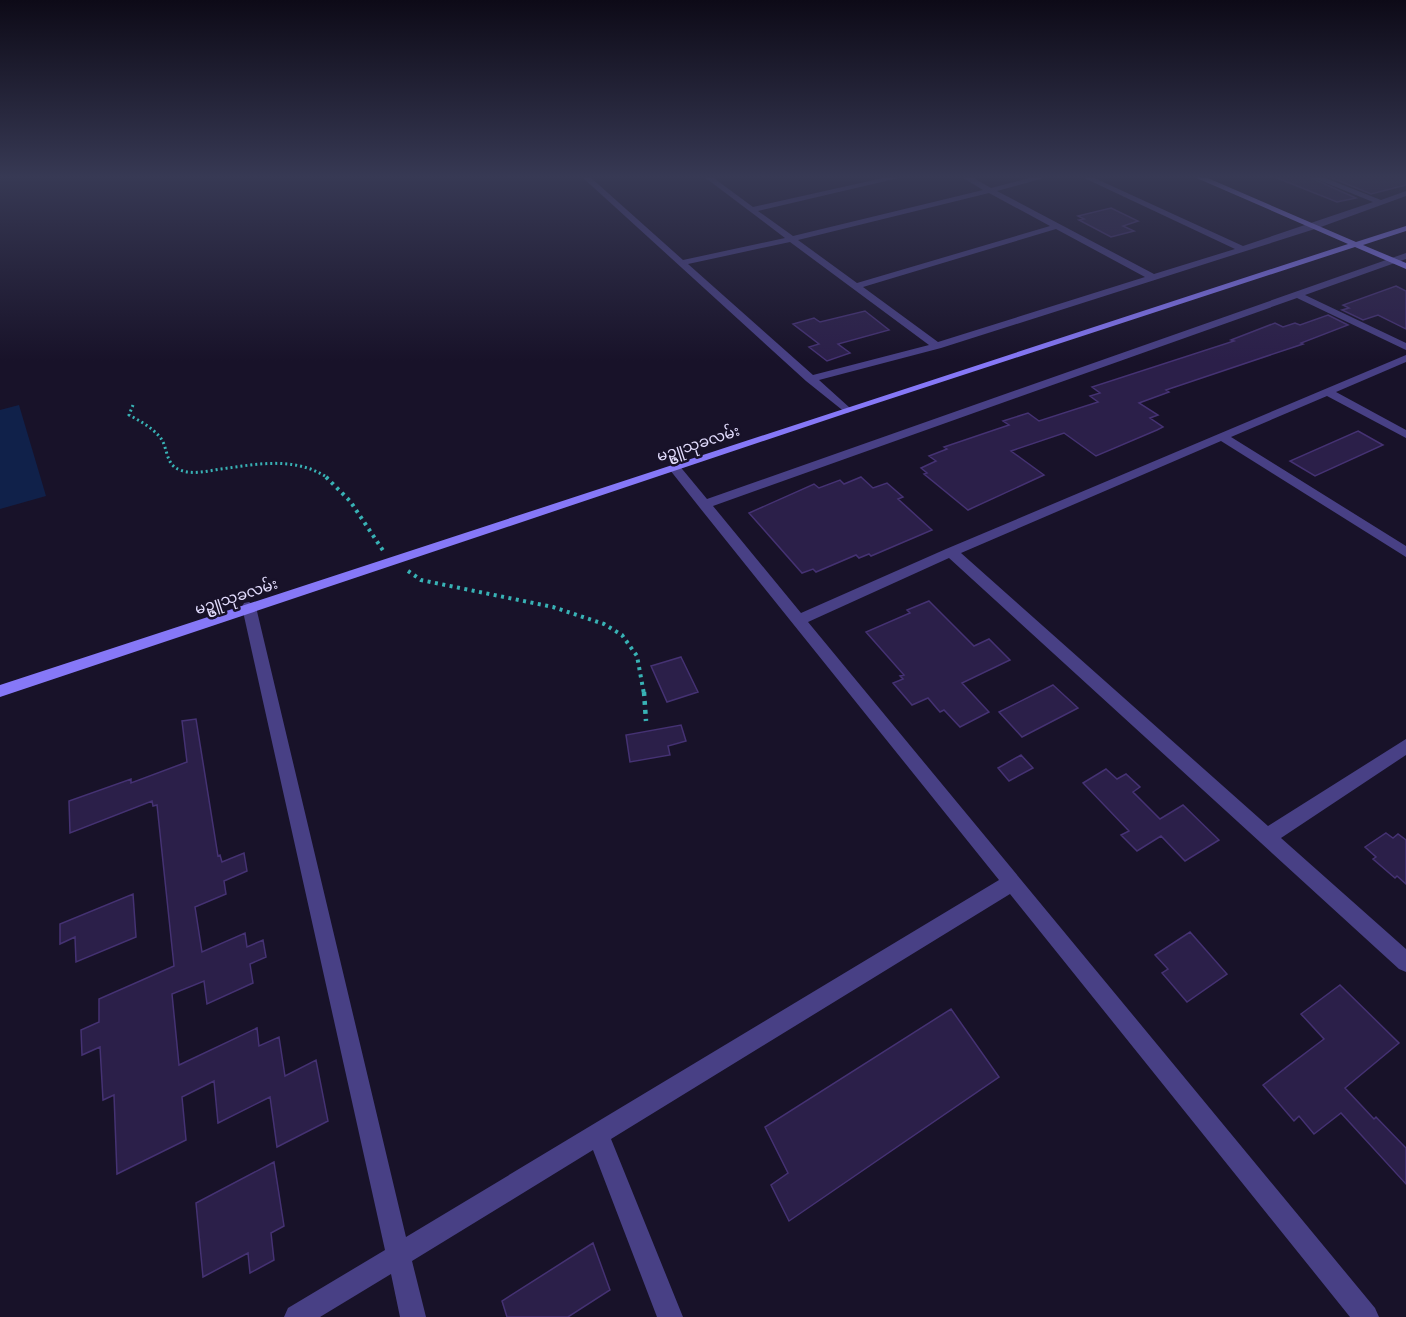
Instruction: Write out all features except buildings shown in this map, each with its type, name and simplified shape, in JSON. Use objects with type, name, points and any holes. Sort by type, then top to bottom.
[{"type":"street","points":[[651,237],[846,410]]},
{"type":"street","points":[[679,263],[797,237]]},
{"type":"street","points":[[856,286],[1020,237]]},
{"type":"street","points":[[1075,237],[1152,277]]},
{"type":"street","points":[[1217,237],[1243,249]]},
{"type":"street","points":[[810,379],[937,346],[1280,237]]},
{"type":"street","points":[[1340,237],[1406,266]]},
{"type":"street","name":"မဥ္ဇူသုခလမ်း","points":[[0,691],[1375,237]]},
{"type":"street","points":[[791,239],[937,346]]},
{"type":"street","points":[[704,505],[1406,256]]},
{"type":"street","points":[[1298,295],[1406,347]]},
{"type":"street","points":[[798,620],[951,552],[1406,358]]},
{"type":"street","points":[[1326,391],[1406,435]]},
{"type":"street","points":[[1223,437],[1406,552]]},
{"type":"street","points":[[674,467],[1366,1317]]},
{"type":"street","points":[[951,552],[1406,962]]},
{"type":"street","points":[[249,607],[413,1317]]},
{"type":"street","points":[[1267,837],[1406,746]]},
{"type":"street","points":[[297,1317],[1011,883]]},
{"type":"street","points":[[598,1134],[670,1317]]},
{"type":"water","points":[[19,405],[46,496],[0,509],[0,410]]}]
